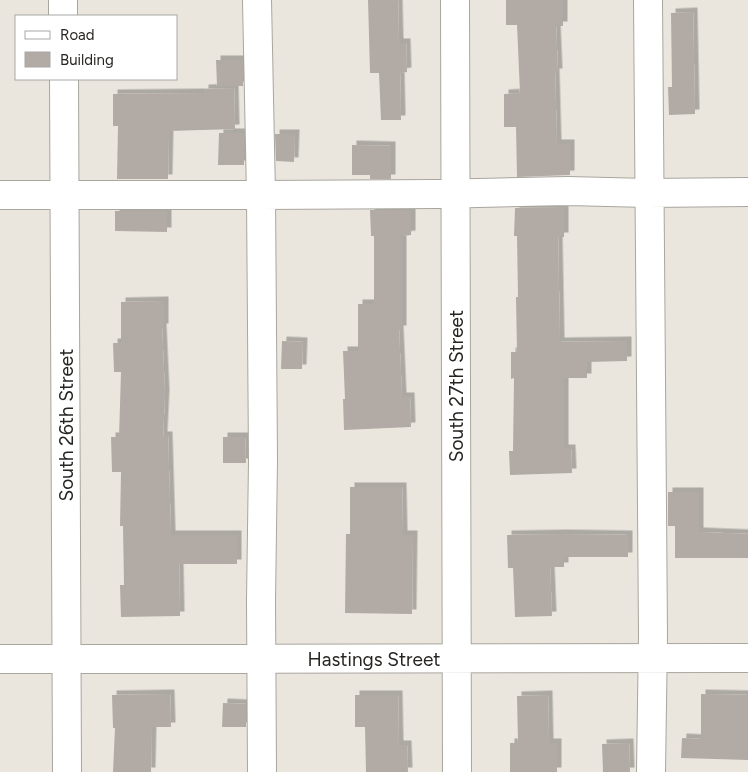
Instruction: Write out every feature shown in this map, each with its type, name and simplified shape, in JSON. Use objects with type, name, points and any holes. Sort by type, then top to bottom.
[{"type":"street","points":[[63,0],[63,15]]},
{"type":"street","points":[[257,0],[263,460],[262,772]]},
{"type":"street","name":"South 27th Street","points":[[455,0],[457,772]]},
{"type":"street","points":[[648,0],[651,772]]},
{"type":"street","name":"South 26th Street","points":[[64,80],[67,772]]},
{"type":"street","points":[[0,195],[455,194],[568,191],[648,193],[748,192]]},
{"type":"street","name":"Hastings Street","points":[[0,659],[748,658]]},
{"type":"building","points":[[368,0],[398,0],[399,43],[406,43],[407,72],[400,73],[401,120],[381,120],[379,73],[370,73]]},
{"type":"building","points":[[506,0],[563,0],[563,26],[556,26],[558,73],[555,73],[557,144],[570,144],[570,175],[517,177],[516,127],[504,127],[504,94],[520,93],[517,25],[506,25]]},
{"type":"building","points":[[693,12],[695,114],[669,115],[668,87],[672,87],[671,13]]},
{"type":"building","points":[[216,60],[243,60],[243,86],[217,86]]},
{"type":"building","points":[[234,88],[235,129],[169,131],[168,179],[117,179],[118,126],[113,126],[113,94],[204,93],[204,89]]},
{"type":"building","points":[[219,133],[244,133],[244,165],[218,165]]},
{"type":"building","points":[[275,134],[295,134],[294,162],[276,161]]},
{"type":"building","points":[[352,145],[391,146],[391,179],[370,179],[370,175],[352,175]]},
{"type":"building","points":[[564,207],[564,237],[558,237],[560,342],[627,341],[627,361],[587,362],[587,378],[564,378],[564,449],[571,449],[572,473],[510,475],[509,451],[513,451],[514,378],[511,379],[511,352],[517,352],[516,297],[518,297],[517,236],[514,236],[515,208]]},
{"type":"building","points":[[370,210],[411,210],[411,235],[402,236],[402,330],[399,330],[402,397],[410,397],[411,427],[344,430],[343,351],[358,351],[358,304],[374,304],[374,236],[371,236]]},
{"type":"building","points":[[115,211],[167,211],[167,232],[115,231]]},
{"type":"building","points":[[164,301],[164,328],[162,328],[165,394],[163,436],[168,436],[171,535],[237,535],[237,564],[179,564],[180,616],[121,617],[120,585],[124,585],[123,526],[120,526],[121,472],[112,472],[111,437],[119,437],[121,372],[114,372],[113,343],[121,343],[121,302]]},
{"type":"building","points":[[282,341],[303,342],[302,369],[281,369]]},
{"type":"building","points":[[223,437],[245,437],[246,463],[223,463]]},
{"type":"building","points":[[350,487],[402,487],[403,535],[413,535],[412,614],[345,613],[346,534],[350,534]]},
{"type":"building","points":[[668,492],[699,492],[699,532],[748,534],[748,558],[675,558],[675,526],[668,526]]},
{"type":"building","points":[[507,535],[628,535],[628,557],[564,557],[564,567],[550,567],[552,616],[515,617],[513,568],[508,568]]},
{"type":"building","points":[[170,694],[171,727],[152,727],[151,772],[113,772],[115,728],[113,728],[112,695]]},
{"type":"building","points":[[701,694],[748,695],[748,760],[681,758],[682,738],[701,739]]},
{"type":"building","points":[[355,695],[398,695],[399,745],[407,745],[408,772],[366,772],[365,727],[355,727]]},
{"type":"building","points":[[548,695],[549,743],[557,743],[557,772],[510,772],[510,743],[518,743],[517,696]]},
{"type":"building","points":[[223,703],[246,704],[246,727],[222,727]]},
{"type":"building","points":[[629,743],[630,772],[603,772],[602,744]]}]
